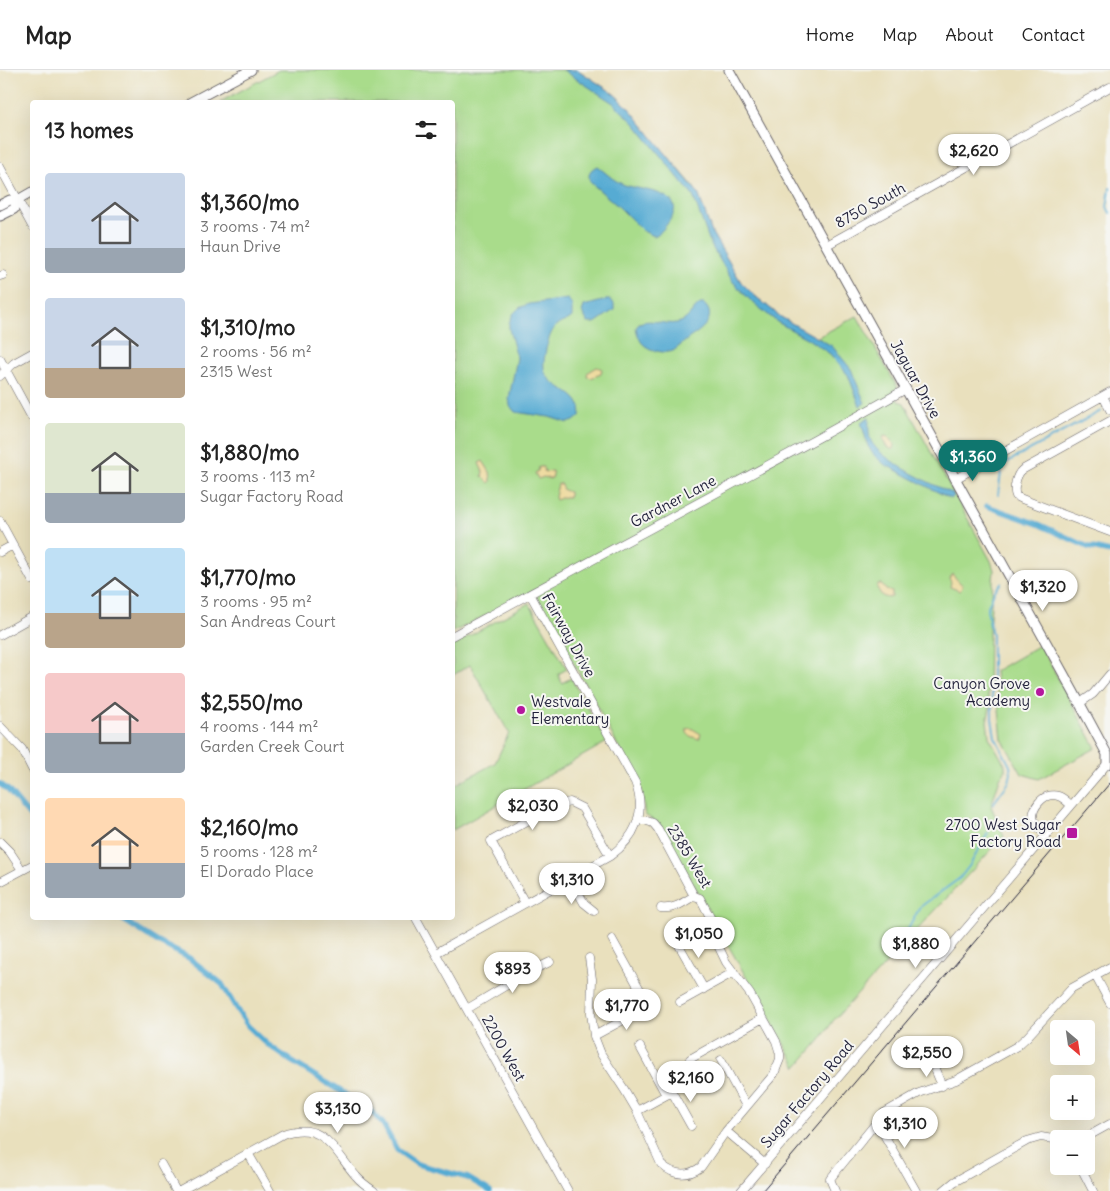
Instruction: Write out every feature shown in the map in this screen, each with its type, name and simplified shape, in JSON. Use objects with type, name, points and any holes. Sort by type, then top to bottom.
[{"type":"main road","points":[[195,100],[251,70]]},
{"type":"main road","name":"Jaguar Drive","points":[[729,70],[1093,728],[1101,733],[1110,750]]},
{"type":"main road","points":[[0,205],[10,200],[18,200],[30,193]]},
{"type":"main road","points":[[0,216],[14,209],[18,200]]},
{"type":"main road","points":[[1093,728],[1107,754],[1109,766]]},
{"type":"street","name":"8750 South","points":[[827,245],[1110,87]]},
{"type":"street","points":[[0,167],[30,222]]},
{"type":"street","points":[[3,373],[30,354]]},
{"type":"street","points":[[0,359],[3,373],[30,415]]},
{"type":"street","name":"Gardner Lane","points":[[455,634],[818,438],[906,388]]},
{"type":"street","points":[[956,479],[1106,394],[1110,410]]},
{"type":"street","points":[[1110,421],[1022,470],[1018,476],[1014,492],[1016,496],[1110,532]]},
{"type":"street","points":[[0,521],[30,576]]},
{"type":"street","points":[[0,552],[13,545]]},
{"type":"street","name":"Fairway Drive","points":[[436,953],[610,856],[629,839],[638,818],[639,798],[635,782],[530,594]]},
{"type":"street","points":[[0,635],[30,618]]},
{"type":"street","points":[[1080,703],[1093,694],[1110,674]]},
{"type":"street","points":[[0,726],[22,749],[30,765]]},
{"type":"street","name":"Sugar Factory Road","points":[[741,1191],[1071,805],[1109,766]]},
{"type":"street","points":[[1046,834],[1037,827],[1033,819],[1038,803],[1048,796],[1056,795],[1071,805]]},
{"type":"street","points":[[525,903],[491,841],[554,806],[570,802],[582,808],[610,856]]},
{"type":"street","name":"2385 West","points":[[589,958],[592,979],[591,1013],[594,1036],[601,1054],[637,1111],[661,1164],[668,1171],[677,1174],[689,1174],[701,1167],[726,1131],[774,1074],[780,1059],[779,1048],[745,986],[734,972],[716,941],[710,925],[710,917],[700,898],[694,896],[656,826],[653,822],[638,818]]},
{"type":"street","points":[[0,842],[10,852],[22,870]]},
{"type":"street","points":[[0,882],[30,866]]},
{"type":"street","points":[[570,878],[584,903],[594,911]]},
{"type":"street","points":[[661,908],[674,907],[694,896]]},
{"type":"street","name":"2200 West","points":[[417,920],[568,1191]]},
{"type":"street","points":[[594,1036],[649,1006],[612,939]]},
{"type":"street","points":[[676,940],[704,989]]},
{"type":"street","points":[[467,1009],[527,973],[550,962]]},
{"type":"street","points":[[835,1191],[830,1179],[874,1125],[888,1111],[919,1094],[956,1080],[1022,1042],[1068,992],[1110,967]]},
{"type":"street","points":[[680,1002],[734,972]]},
{"type":"street","points":[[1095,975],[1110,1003]]},
{"type":"street","points":[[690,1059],[763,1018]]},
{"type":"street","points":[[640,1047],[691,1126]]},
{"type":"street","points":[[720,1060],[746,1106]]},
{"type":"street","points":[[932,1062],[942,1086]]},
{"type":"street","points":[[637,1111],[669,1093]]},
{"type":"street","points":[[1095,1132],[1110,1124]]},
{"type":"street","points":[[874,1125],[883,1133],[916,1191]]},
{"type":"street","points":[[180,1191],[284,1134],[309,1130],[316,1132],[330,1142],[356,1177],[373,1191]]},
{"type":"street","points":[[726,1131],[765,1164]]},
{"type":"street","points":[[943,1191],[954,1182],[1028,1141],[1041,1137],[1050,1138]]},
{"type":"street","points":[[248,1153],[270,1191]]},
{"type":"street","points":[[160,1164],[176,1191]]},
{"type":"street","points":[[1085,1175],[1094,1191]]},
{"type":"green space","points":[[279,70],[578,70],[613,93],[629,108],[690,182],[698,193],[712,233],[741,282],[754,295],[781,317],[816,338],[857,316],[898,388],[893,391],[898,401],[904,403],[991,561],[994,570],[989,629],[988,700],[990,708],[987,721],[989,737],[1005,765],[1005,771],[1000,778],[991,806],[1004,836],[833,1021],[821,1039],[797,1067],[663,830],[658,823],[645,815],[641,789],[536,597],[539,595],[536,590],[455,631],[455,100],[224,100]]},
{"type":"green space","name":"Westvale Elementary","points":[[529,603],[567,669],[558,674],[562,683],[571,678],[607,742],[455,829],[455,785],[495,763],[509,733],[470,665],[455,674],[455,644]]},
{"type":"green space","points":[[1040,645],[1096,748],[1039,779],[1022,774],[1002,739],[995,671]]},
{"type":"sand","points":[[597,367],[602,369],[601,374],[591,378],[588,377],[587,373]]},
{"type":"sand","points":[[884,436],[888,437],[895,445],[894,449],[886,446],[883,440]]},
{"type":"sand","points":[[483,461],[490,472],[491,481],[489,483],[482,476],[483,472],[479,463]]},
{"type":"sand","points":[[539,467],[543,467],[545,472],[552,471],[553,477],[550,479],[544,477],[538,479],[535,473]]},
{"type":"sand","points":[[558,484],[561,484],[563,490],[569,492],[569,497],[556,500]]},
{"type":"sand","points":[[952,574],[963,586],[960,591],[950,587],[951,582],[949,578]]},
{"type":"sand","points":[[878,584],[892,592],[892,597],[882,596],[877,588]]},
{"type":"sand","points":[[691,728],[701,734],[699,739],[687,733],[687,729]]},
{"type":"water","points":[[563,70],[578,70],[613,93],[629,108],[698,193],[712,233],[741,282],[781,317],[832,346],[851,369],[865,403],[860,406],[848,375],[830,354],[777,322],[751,301],[733,282],[711,245],[693,196],[634,123],[613,103]]},
{"type":"water","points":[[597,166],[622,184],[658,193],[672,202],[674,208],[672,217],[662,231],[654,236],[643,231],[590,182],[590,172]]},
{"type":"water","points":[[568,299],[572,305],[572,317],[557,325],[552,332],[546,349],[544,369],[552,382],[577,401],[580,408],[580,416],[568,423],[549,417],[515,412],[510,406],[509,398],[517,358],[509,329],[509,323],[513,314],[519,308],[529,304]]},
{"type":"water","points":[[606,300],[614,303],[614,310],[595,323],[588,323],[582,312],[584,306]]},
{"type":"water","points":[[700,304],[704,304],[708,309],[709,319],[703,328],[673,351],[653,350],[645,346],[638,336],[636,328],[639,323],[650,321],[678,323],[683,321]]},
{"type":"water","points":[[869,417],[871,441],[884,456],[920,478],[952,493],[954,496],[951,499],[884,464],[873,454],[868,446],[861,422]]},
{"type":"waterway","points":[[1110,188],[1107,207],[1110,213]]},
{"type":"waterway","points":[[998,495],[1002,465],[1101,411]]},
{"type":"waterway","points":[[987,506],[1038,524],[1088,547],[1110,552]]},
{"type":"waterway","points":[[993,804],[1009,782],[1011,773],[1010,766],[995,737],[992,719],[992,635],[987,609],[994,592],[1001,583]]},
{"type":"waterway","points":[[0,784],[8,790],[30,817]]},
{"type":"waterway","points":[[892,959],[920,907],[960,878],[970,865],[988,833]]},
{"type":"waterway","points":[[123,920],[158,942],[189,958],[222,984],[248,1026],[267,1044],[291,1061],[369,1109],[383,1124],[397,1150],[417,1164],[468,1178],[490,1191]]},
{"type":"tram line","points":[[762,1191],[1110,783]]},
{"type":"place","name":"Canyon Grove Academy","points":[[1040,692]]},
{"type":"place","name":"Westvale Elementary","points":[[521,710]]},
{"type":"place","name":"2700 West Sugar Factory Road","points":[[1072,833]]}]
